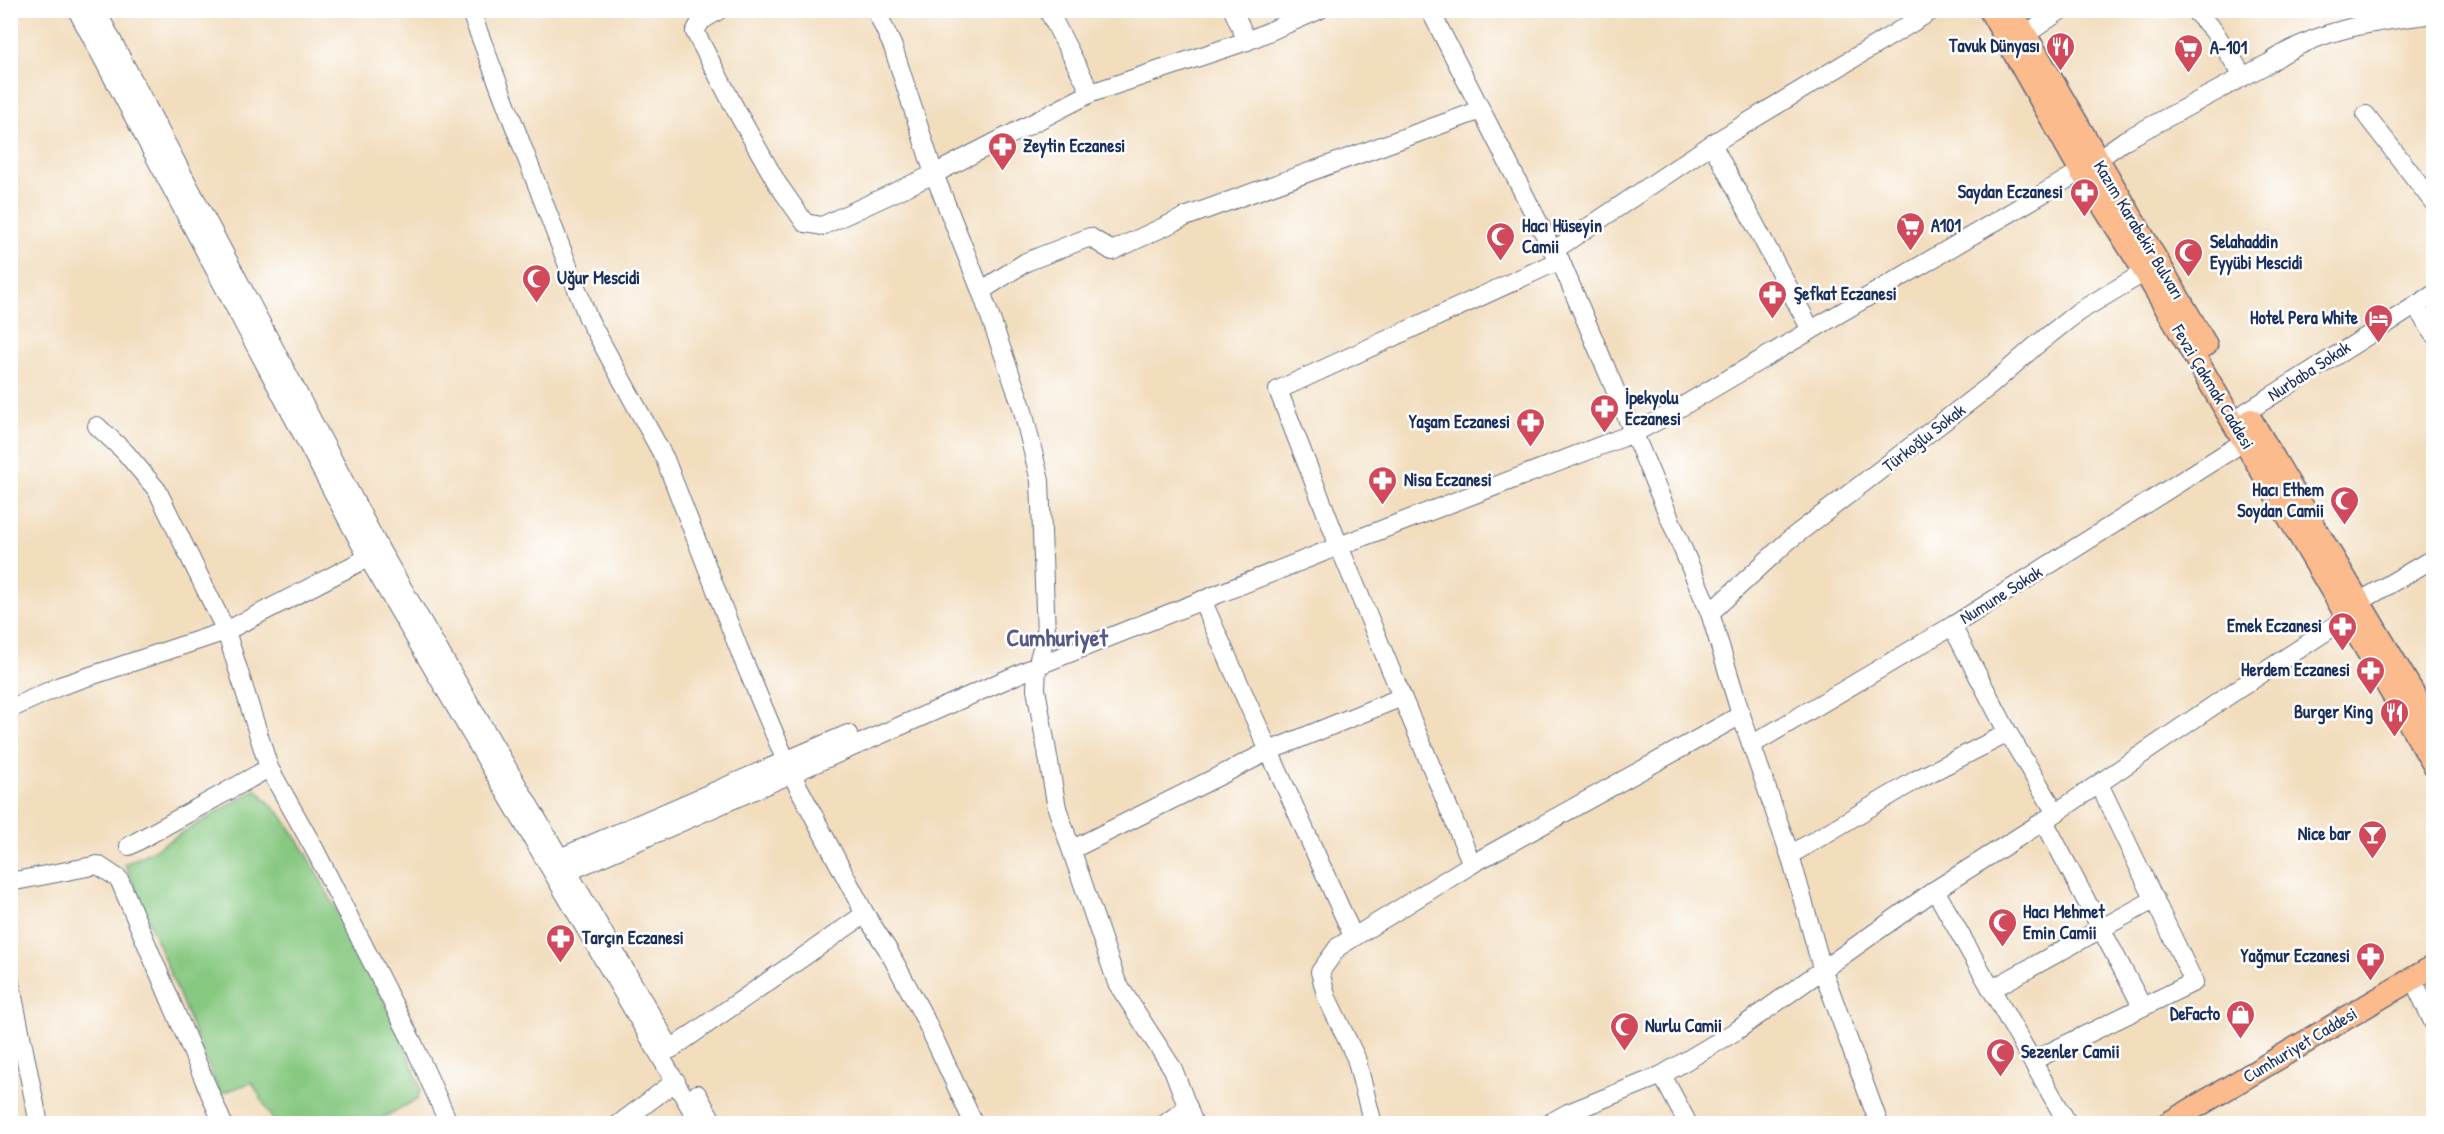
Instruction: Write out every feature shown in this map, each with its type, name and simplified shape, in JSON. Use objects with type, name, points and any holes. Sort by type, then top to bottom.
[{"type":"main road","name":"Fevzi Çakmak Caddesi","points":[[1990,10],[2088,162],[2145,272],[2245,441],[2354,610],[2433,765]]},
{"type":"main road","name":"Kazım Karabekir Bulvarı","points":[[2011,10],[2088,162],[2246,412],[2354,610],[2433,728]]},
{"type":"main road","name":"Cumhuriyet Caddesi","points":[[2167,1124],[2433,966]]},
{"type":"main road","name":"Cumhuriyet Caddesi","points":[[2196,1124],[2426,988]]},
{"type":"street","points":[[77,10],[375,554],[559,867],[671,1049],[714,1124]]},
{"type":"street","points":[[96,10],[375,554]]},
{"type":"street","points":[[470,10],[588,318],[665,459],[742,657],[788,767],[865,914],[888,950],[925,1019],[965,1120]]},
{"type":"street","points":[[719,10],[701,21],[695,32],[736,112],[777,183],[805,223],[822,226],[934,174],[1091,93],[1247,41],[1319,10]]},
{"type":"street","points":[[876,10],[893,47],[934,174],[981,291],[1022,407],[1040,481],[1046,634],[1039,659],[1036,689],[1057,808],[1073,849],[1117,983],[1173,1069],[1191,1115],[1165,1124]]},
{"type":"street","points":[[1048,10],[1091,93]]},
{"type":"street","points":[[1233,10],[1247,41]]},
{"type":"street","points":[[1430,10],[1557,255],[1710,613],[1790,855],[1822,968],[1878,1124]]},
{"type":"street","points":[[1472,864],[1337,541],[1278,390],[1557,255],[1712,144],[1933,10]]},
{"type":"street","points":[[2025,35],[2061,10]]},
{"type":"street","points":[[2194,10],[2213,30],[2238,68]]},
{"type":"street","points":[[2088,162],[2238,68],[2354,14],[2374,10]]},
{"type":"street","points":[[559,867],[1039,659],[1632,428],[1654,411],[1808,326],[2125,140],[2281,55],[2321,36],[2372,22],[2433,14]]},
{"type":"street","points":[[981,291],[1026,262],[1090,237],[1112,251],[1185,217],[1481,110]]},
{"type":"street","points":[[2366,115],[2433,203]]},
{"type":"street","points":[[1712,144],[1808,326]]},
{"type":"street","name":"Türkoğlu Sokak","points":[[1710,613],[1789,540],[1991,385],[2078,312],[2145,272]]},
{"type":"street","name":"Nurbaba Sokak","points":[[2246,412],[2363,336],[2433,294]]},
{"type":"street","points":[[2415,306],[2433,334]]},
{"type":"street","points":[[97,426],[125,452],[157,490],[226,631],[268,768],[315,850],[413,1043],[449,1124]]},
{"type":"street","name":"Numune Sokak","points":[[1753,744],[1952,626],[2245,441]]},
{"type":"street","points":[[1039,659],[1203,600],[1337,541]]},
{"type":"street","points":[[10,708],[60,686],[226,631],[375,554]]},
{"type":"street","points":[[1548,1124],[1585,1116],[1662,1075],[1736,1031],[1935,890],[2050,817],[2433,558]]},
{"type":"street","points":[[1203,600],[1353,936]]},
{"type":"street","points":[[1952,626],[2008,733],[2142,1006]]},
{"type":"street","points":[[1073,849],[1269,750],[1402,697]]},
{"type":"street","points":[[1373,1124],[1356,1058],[1327,998],[1320,972],[1338,947],[1472,864],[1742,715]]},
{"type":"street","points":[[1790,855],[1916,780],[2008,733]]},
{"type":"street","points":[[129,846],[268,768]]},
{"type":"street","points":[[2032,1061],[2194,982],[2099,784]]},
{"type":"street","points":[[10,882],[98,865],[119,879],[223,1124]]},
{"type":"street","points":[[559,867],[700,1124]]},
{"type":"street","points":[[1935,890],[2068,1124]]},
{"type":"street","points":[[1992,989],[2155,899]]},
{"type":"street","points":[[671,1049],[865,914]]},
{"type":"street","points":[[10,982],[39,1124]]},
{"type":"street","points":[[2426,988],[2433,1024]]},
{"type":"street","points":[[1662,1075],[1688,1124]]},
{"type":"street","points":[[619,1124],[676,1081]]},
{"type":"green space","points":[[256,789],[282,816],[307,854],[397,1026],[421,1088],[418,1099],[384,1117],[385,1123],[275,1124],[252,1082],[220,1094],[125,864],[152,851]]},
{"type":"place","name":"Tavuk Dünyası","points":[[2061,72]]},
{"type":"place","name":"A-101","points":[[2189,74]]},
{"type":"place","name":"Zeytin Eczanesi","points":[[1002,172]]},
{"type":"place","name":"Saydan Eczanesi","points":[[2084,218]]},
{"type":"place","name":"A101","points":[[1910,252]]},
{"type":"place","name":"Hacı Hüseyin Camii","points":[[1501,262]]},
{"type":"place","name":"Selahaddin Eyyübi Mescidi","points":[[2189,278]]},
{"type":"place","name":"Uğur Mescidi","points":[[536,304]]},
{"type":"place","name":"Şefkat Eczanesi","points":[[1773,320]]},
{"type":"place","name":"Hotel Pera White","points":[[2379,344]]},
{"type":"place","name":"İpekyolu Eczanesi","points":[[1604,434]]},
{"type":"place","name":"Yaşam Eczanesi","points":[[1531,448]]},
{"type":"place","name":"Nisa Eczanesi","points":[[1383,506]]},
{"type":"place","name":"Hacı Ethem Soydan Camii","points":[[2345,526]]},
{"type":"place","name":"Emek Eczanesi","points":[[2343,652]]},
{"type":"place","name":"Herdem Eczanesi","points":[[2371,696]]},
{"type":"place","name":"Burger King","points":[[2394,738]]},
{"type":"place","name":"Nice bar","points":[[2372,860]]},
{"type":"place","name":"Hacı Mehmet Emin Camii","points":[[2002,948]]},
{"type":"place","name":"Tarçın Eczanesi","points":[[561,964]]},
{"type":"place","name":"Yağmur Eczanesi","points":[[2371,982]]},
{"type":"place","name":"DeFacto","points":[[2241,1040]]},
{"type":"place","name":"Nurlu Camii","points":[[1624,1052]]},
{"type":"place","name":"Sezenler Camii","points":[[2000,1078]]},
{"type":"district","name":"Cumhuriyet","points":[[1057,638]]}]
